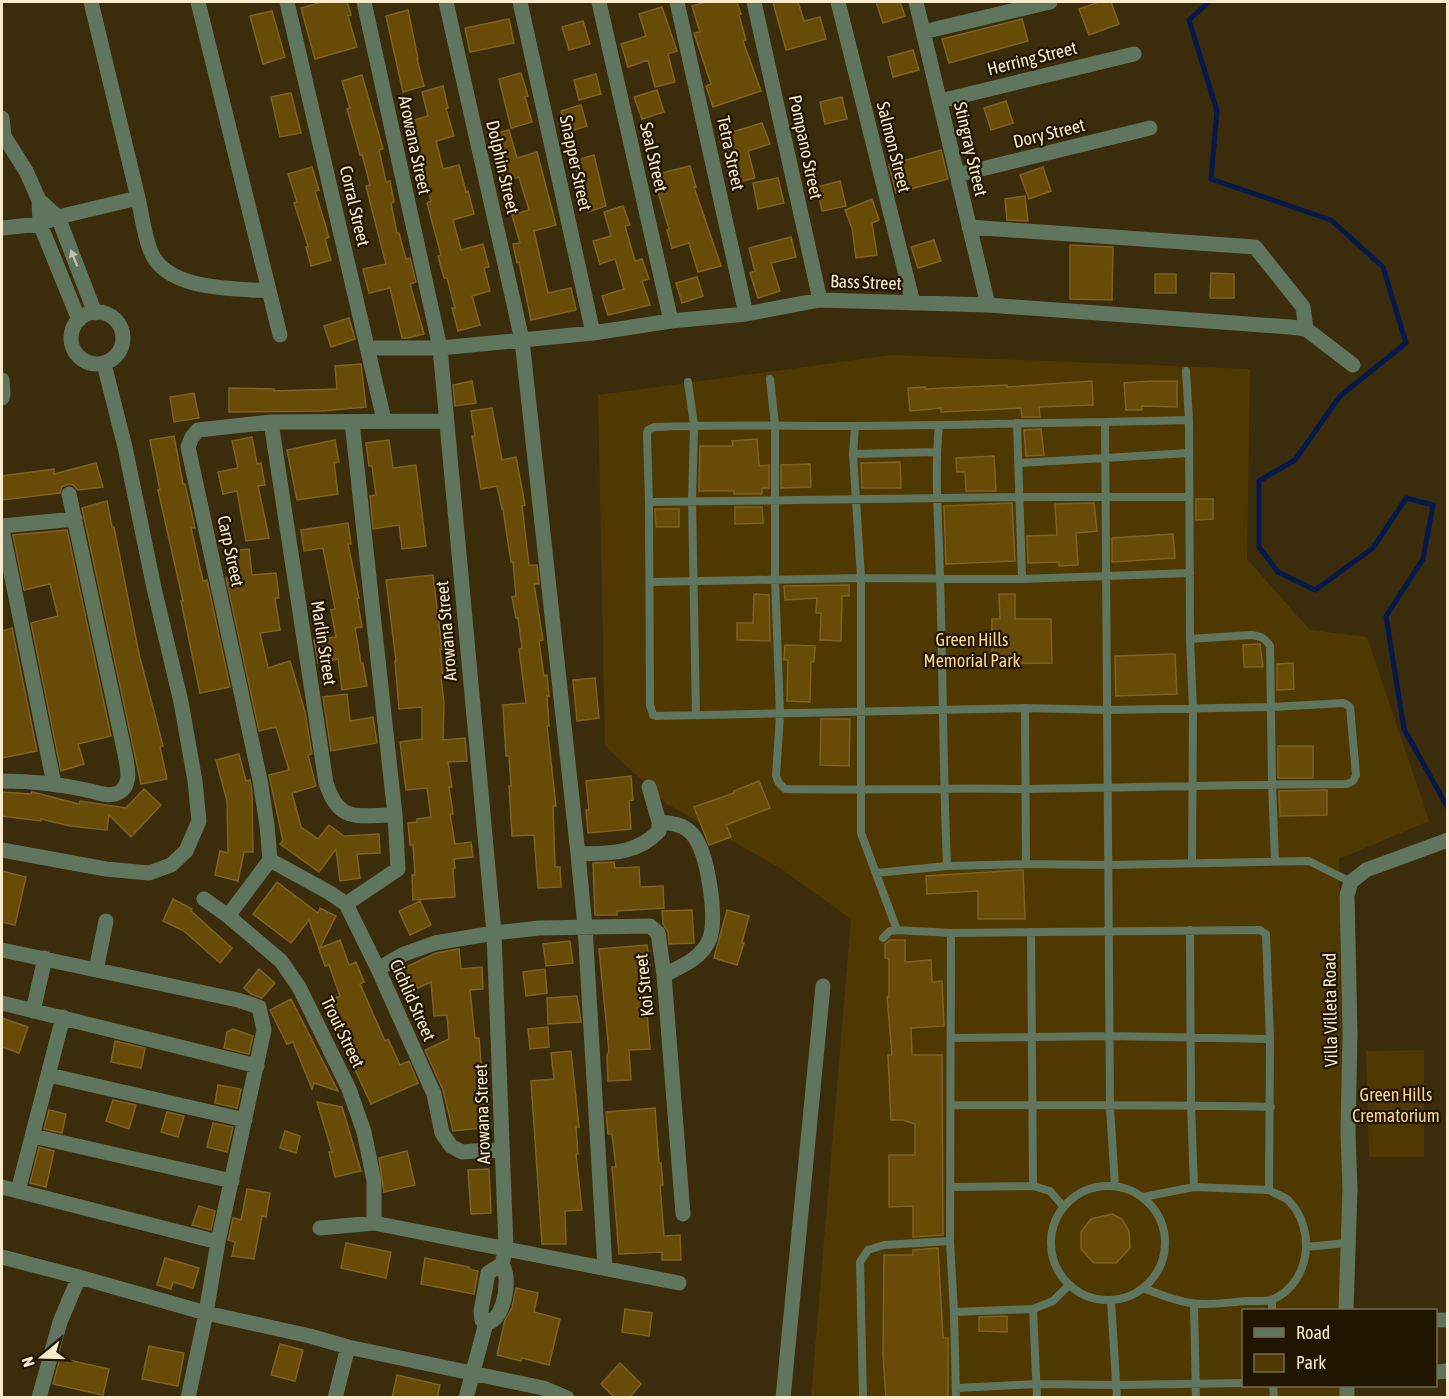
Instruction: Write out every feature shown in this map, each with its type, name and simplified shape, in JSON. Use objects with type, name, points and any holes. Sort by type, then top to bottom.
[{"type":"street","points":[[92,2],[151,253],[164,270],[178,279],[210,286],[269,291]]},
{"type":"street","points":[[198,2],[280,335]]},
{"type":"street","name":"Corral Street","points":[[287,2],[384,420]]},
{"type":"street","name":"Arowana Street","points":[[364,2],[440,348],[494,933],[506,1248],[502,1264],[507,1276],[500,1315],[494,1321],[486,1323],[471,1374]]},
{"type":"street","name":"Dolphin Street","points":[[446,2],[522,340],[585,927],[605,1268]]},
{"type":"street","name":"Snapper Street","points":[[520,2],[593,333]]},
{"type":"street","name":"Seal Street","points":[[599,2],[671,321]]},
{"type":"street","name":"Tetra Street","points":[[677,2],[746,314]]},
{"type":"street","name":"Pompano Street","points":[[754,2],[820,300]]},
{"type":"street","name":"Salmon Street","points":[[838,2],[914,303]]},
{"type":"street","name":"Stingray Street","points":[[916,2],[988,305]]},
{"type":"street","points":[[923,32],[1050,2]]},
{"type":"street","name":"Herring Street","points":[[940,101],[1134,54]]},
{"type":"street","points":[[2,118],[3,136],[26,171],[39,200],[40,225],[79,320]]},
{"type":"street","name":"Dory Street","points":[[957,175],[1150,128]]},
{"type":"street","points":[[2,228],[40,225],[57,217],[138,198]]},
{"type":"street","points":[[39,200],[57,217],[95,313]]},
{"type":"street","points":[[969,227],[1255,247],[1303,307],[1306,330]]},
{"type":"street","name":"Bass Street","points":[[367,348],[440,348],[593,333],[671,321],[746,314],[820,300],[988,305],[1290,327],[1306,330],[1353,365]]},
{"type":"street","points":[[102,312],[117,321],[123,335],[122,348],[112,360],[104,364],[89,363],[77,355],[70,339],[74,324],[86,314],[95,313],[102,312]]},
{"type":"street","points":[[2,850],[106,869],[149,873],[171,865],[186,851],[199,821],[195,782],[181,702],[104,364]]},
{"type":"street","points":[[2,380],[2,398]]},
{"type":"street","name":"Carp Street","points":[[270,860],[260,780],[188,447],[192,437],[198,430],[271,422],[446,421]]},
{"type":"street","name":"Marlin Street","points":[[271,422],[326,783],[332,800],[339,809],[349,815],[395,815]]},
{"type":"street","points":[[228,916],[270,860],[346,904],[398,868],[395,815],[352,422]]},
{"type":"street","points":[[2,782],[54,784],[106,795],[118,793],[126,785],[129,775],[69,494]]},
{"type":"street","points":[[54,784],[2,528],[75,519]]},
{"type":"street","points":[[578,854],[616,853],[649,842],[659,831],[659,822],[650,787]]},
{"type":"street","points":[[659,822],[678,824],[692,833],[701,848],[710,885],[711,908],[710,939],[700,953],[687,964],[664,975]]},
{"type":"street","points":[[1351,882],[1366,870],[1448,840]]},
{"type":"street","name":"Villa Villeta Road","points":[[1346,1309],[1350,1190],[1347,895],[1351,882]]},
{"type":"street","name":"Trout Street","points":[[204,899],[228,916],[281,961],[299,987],[326,1038],[349,1089],[364,1132],[374,1181],[374,1223]]},
{"type":"street","name":"Cichlid Street","points":[[346,904],[434,1094],[442,1133],[450,1146],[462,1152],[502,1149]]},
{"type":"street","points":[[96,970],[106,921]]},
{"type":"street","name":"Koi Street","points":[[378,969],[404,954],[435,943],[494,933],[539,928],[650,926],[655,928],[658,933],[664,975],[683,1214]]},
{"type":"street","points":[[2,950],[238,1000],[260,1007],[264,1030],[218,1242],[188,1398]]},
{"type":"street","points":[[33,1011],[45,958]]},
{"type":"street","points":[[783,1398],[823,986]]},
{"type":"street","points":[[2,1003],[256,1066]]},
{"type":"street","points":[[18,1191],[63,1017]]},
{"type":"street","points":[[48,1075],[245,1120]]},
{"type":"street","points":[[33,1136],[232,1181]]},
{"type":"street","points":[[2,1187],[218,1242]]},
{"type":"street","points":[[320,1228],[374,1223],[679,1283]]},
{"type":"street","points":[[2,1257],[206,1313],[348,1347],[543,1388],[563,1394],[567,1398]]},
{"type":"street","points":[[39,1398],[60,1322],[79,1277]]},
{"type":"street","points":[[335,1398],[348,1347]]},
{"type":"street","points":[[466,1398],[471,1374]]},
{"type":"lane","points":[[1186,371],[1189,420],[1188,497],[1193,709],[1192,863]]},
{"type":"lane","points":[[770,379],[775,425],[775,579],[780,715],[776,776],[784,789],[861,791],[1025,789],[1347,784],[1353,781],[1356,775],[1350,707],[1344,703],[1193,709],[1025,708],[780,715],[660,717],[652,715],[648,430],[654,427],[694,425],[775,425],[855,426],[1189,420]]},
{"type":"lane","points":[[688,382],[694,425],[692,501],[696,715]]},
{"type":"lane","points":[[1105,422],[1109,1036],[1114,1186]]},
{"type":"lane","points":[[1017,423],[1022,579]]},
{"type":"lane","points":[[939,425],[936,452],[936,499],[947,866]]},
{"type":"lane","points":[[855,426],[853,454],[861,578],[861,833],[897,930]]},
{"type":"lane","points":[[853,454],[936,452]]},
{"type":"lane","points":[[1020,463],[1189,453]]},
{"type":"lane","points":[[649,502],[1188,497]]},
{"type":"lane","points":[[650,582],[861,578],[1022,579],[1190,573]]},
{"type":"lane","points":[[1190,639],[1251,635],[1261,636],[1270,646],[1275,861]]},
{"type":"lane","points":[[1025,708],[1026,864]]},
{"type":"lane","points":[[876,873],[947,866],[1026,864],[1108,866],[1309,861],[1351,882]]},
{"type":"lane","points":[[883,938],[890,931],[897,930],[951,933],[1260,930],[1266,934],[1270,1039],[1269,1191]]},
{"type":"lane","points":[[1190,930],[1194,1187]]},
{"type":"lane","points":[[1031,932],[1033,1186]]},
{"type":"lane","points":[[951,933],[950,1241],[956,1393],[1037,1384],[1242,1383]]},
{"type":"lane","points":[[952,1038],[1109,1036],[1270,1039]]},
{"type":"lane","points":[[951,1105],[1271,1107]]},
{"type":"lane","points":[[951,1187],[1033,1186],[1050,1191],[1064,1206]]},
{"type":"lane","points":[[1114,1186],[1129,1189],[1143,1197],[1152,1207],[1164,1234],[1163,1255],[1156,1273],[1143,1288],[1130,1297],[1110,1301],[1088,1296],[1069,1285],[1061,1276],[1052,1257],[1051,1232],[1070,1198],[1089,1188],[1114,1186]]},
{"type":"lane","points":[[1143,1197],[1194,1187],[1269,1191],[1287,1199],[1300,1214],[1307,1234],[1304,1263],[1299,1276],[1288,1290],[1272,1300],[1194,1304],[1170,1299],[1143,1288]]},
{"type":"lane","points":[[863,1398],[860,1262],[868,1250],[884,1245],[950,1241]]},
{"type":"lane","points":[[1306,1247],[1347,1243]]},
{"type":"lane","points":[[954,1312],[1033,1309],[1053,1301],[1069,1285]]},
{"type":"lane","points":[[1272,1300],[1272,1309]]},
{"type":"lane","points":[[1110,1301],[1117,1398]]},
{"type":"lane","points":[[1194,1304],[1196,1398]]},
{"type":"lane","points":[[1033,1309],[1037,1398]]},
{"type":"green space","name":"Green Hills Memorial Park","points":[[892,355],[1250,369],[1247,559],[1310,630],[1367,637],[1429,821],[1339,859],[1346,1309],[1242,1309],[1242,1387],[1347,1387],[1348,1397],[811,1397],[851,919],[780,868],[667,804],[605,746],[598,395]]},
{"type":"green space","name":"Green Hills Crematorium","points":[[1424,1050],[1424,1157],[1369,1157],[1366,1051]]},
{"type":"building","points":[[322,2],[347,2],[351,15],[348,16],[357,47],[315,59],[301,8]]},
{"type":"building","points":[[706,2],[737,2],[746,40],[743,41],[761,91],[713,107],[706,86],[711,84],[694,33],[700,32],[692,6]]},
{"type":"building","points":[[773,2],[798,2],[804,21],[820,17],[826,39],[786,50]]},
{"type":"building","points":[[876,2],[900,2],[905,16],[883,23]]},
{"type":"building","points":[[1099,2],[1111,2],[1119,24],[1089,35],[1079,9]]},
{"type":"building","points":[[662,7],[677,51],[668,54],[675,82],[655,87],[648,60],[628,67],[621,44],[646,36],[639,14]]},
{"type":"building","points":[[408,10],[424,86],[403,92],[386,16]]},
{"type":"building","points":[[272,11],[285,57],[263,64],[250,16]]},
{"type":"building","points":[[509,19],[514,43],[470,52],[465,28]]},
{"type":"building","points":[[1022,19],[1028,41],[949,63],[942,39]]},
{"type":"building","points":[[583,21],[590,44],[569,50],[562,27]]},
{"type":"building","points":[[913,50],[919,70],[893,77],[888,57]]},
{"type":"building","points":[[521,73],[532,122],[511,128],[499,79]]},
{"type":"building","points":[[596,74],[601,94],[579,100],[574,80]]},
{"type":"building","points":[[362,75],[383,149],[379,150],[386,182],[390,181],[394,202],[391,203],[397,233],[399,233],[406,259],[410,258],[416,282],[410,284],[424,334],[408,338],[402,338],[390,288],[369,293],[363,269],[386,264],[366,186],[370,185],[347,109],[350,108],[342,81]]},
{"type":"building","points":[[443,86],[448,108],[446,109],[454,136],[436,141],[443,169],[459,165],[474,214],[453,220],[461,250],[483,244],[489,267],[484,268],[490,291],[472,296],[480,325],[458,331],[447,278],[444,278],[438,256],[441,255],[427,203],[431,201],[408,122],[428,116],[422,92]]},
{"type":"building","points":[[657,90],[664,112],[642,119],[634,97]]},
{"type":"building","points":[[291,93],[301,133],[280,137],[271,97]]},
{"type":"building","points":[[842,97],[847,119],[825,124],[820,102]]},
{"type":"building","points":[[1006,101],[1013,123],[991,130],[984,108]]},
{"type":"building","points":[[581,105],[587,126],[567,132],[561,111]]},
{"type":"building","points":[[762,123],[770,144],[748,151],[755,178],[731,184],[719,136]]},
{"type":"building","points":[[509,130],[517,158],[537,152],[556,225],[534,231],[548,293],[571,288],[576,310],[531,320],[513,244],[520,243],[512,215],[529,210],[519,177],[504,181],[490,135]]},
{"type":"building","points":[[941,150],[948,179],[896,193],[889,165]]},
{"type":"building","points":[[594,155],[606,206],[588,212],[574,161]]},
{"type":"building","points":[[690,166],[696,187],[694,187],[721,266],[698,272],[689,243],[672,248],[667,230],[669,229],[653,175]]},
{"type":"building","points":[[312,167],[319,190],[315,191],[329,237],[325,239],[331,260],[311,266],[306,247],[308,246],[294,203],[297,202],[288,174]]},
{"type":"building","points":[[1043,167],[1051,191],[1029,199],[1020,175]]},
{"type":"building","points":[[778,178],[784,203],[758,209],[753,183]]},
{"type":"building","points":[[840,181],[846,206],[822,211],[817,187]]},
{"type":"building","points":[[1025,196],[1028,221],[1007,220],[1005,199]]},
{"type":"building","points":[[872,199],[879,220],[872,223],[877,255],[856,258],[852,228],[845,210]]},
{"type":"building","points":[[623,206],[630,225],[625,226],[635,261],[642,259],[649,279],[642,281],[650,305],[608,315],[602,296],[624,289],[615,259],[600,264],[593,241],[611,236],[604,212]]},
{"type":"building","points":[[791,237],[796,257],[771,263],[780,291],[758,298],[750,273],[755,271],[749,248]]},
{"type":"building","points":[[934,240],[941,261],[918,268],[911,247]]},
{"type":"building","points":[[1070,245],[1113,247],[1112,300],[1070,299]]},
{"type":"building","points":[[1211,273],[1234,274],[1234,298],[1210,298]]},
{"type":"building","points":[[1155,274],[1176,274],[1176,293],[1155,293]]},
{"type":"building","points":[[697,277],[703,296],[682,303],[676,283]]},
{"type":"building","points":[[349,318],[355,339],[331,347],[324,326]]},
{"type":"building","points":[[361,364],[366,407],[323,411],[229,412],[229,388],[274,389],[274,391],[337,389],[335,366]]},
{"type":"building","points":[[472,381],[476,403],[455,406],[453,385]]},
{"type":"building","points":[[1092,381],[1093,405],[1039,407],[1040,417],[1022,417],[1021,408],[941,412],[941,408],[910,411],[908,388],[1007,385],[1007,387]]},
{"type":"building","points":[[1177,381],[1177,407],[1142,406],[1142,410],[1126,410],[1124,383]]},
{"type":"building","points":[[194,393],[199,418],[174,422],[170,397]]},
{"type":"building","points":[[492,408],[502,460],[516,457],[525,505],[522,506],[529,565],[537,565],[539,584],[534,584],[543,640],[539,641],[544,676],[547,675],[549,726],[547,726],[556,806],[553,806],[555,867],[560,867],[561,887],[538,888],[534,835],[512,836],[509,756],[506,756],[503,705],[526,703],[519,649],[522,648],[518,618],[516,618],[512,597],[516,596],[513,562],[511,562],[503,509],[497,486],[481,489],[472,436],[475,436],[471,411]]},
{"type":"building","points":[[1041,429],[1044,455],[1026,456],[1024,430]]},
{"type":"building","points":[[174,436],[183,484],[185,484],[195,528],[191,528],[203,581],[207,580],[230,687],[200,693],[181,601],[183,601],[158,490],[160,490],[150,440]]},
{"type":"building","points":[[252,437],[257,464],[261,463],[265,485],[258,486],[269,538],[246,541],[237,491],[223,494],[218,472],[238,468],[232,441]]},
{"type":"building","points":[[757,439],[759,466],[769,465],[769,488],[762,488],[762,494],[699,491],[700,446],[733,446],[732,441]]},
{"type":"building","points":[[335,440],[339,462],[334,463],[338,494],[297,500],[287,450]]},
{"type":"building","points":[[389,440],[393,468],[416,465],[426,546],[402,549],[399,525],[373,529],[370,496],[376,495],[366,443]]},
{"type":"building","points":[[994,456],[996,491],[966,491],[965,472],[957,472],[956,458]]},
{"type":"building","points":[[900,462],[901,488],[862,488],[861,463]]},
{"type":"building","points":[[96,463],[103,487],[78,490],[68,484],[62,487],[60,493],[2,500],[2,476],[54,469],[54,474]]},
{"type":"building","points":[[810,464],[811,487],[781,488],[781,465]]},
{"type":"building","points":[[1196,499],[1213,499],[1213,519],[1196,520]]},
{"type":"building","points":[[107,501],[139,654],[163,746],[160,747],[167,779],[141,784],[82,508]]},
{"type":"building","points":[[1012,503],[1015,561],[946,564],[944,506]]},
{"type":"building","points":[[1094,503],[1097,531],[1076,533],[1078,565],[1059,566],[1059,562],[1028,563],[1027,536],[1057,535],[1055,504]]},
{"type":"building","points":[[735,507],[762,507],[763,523],[735,524]]},
{"type":"building","points":[[655,509],[679,509],[679,527],[656,527]]},
{"type":"building","points":[[348,523],[351,544],[348,544],[359,598],[357,598],[362,627],[355,628],[367,686],[342,690],[338,659],[318,663],[314,640],[336,637],[331,610],[335,609],[323,548],[304,551],[301,530]]},
{"type":"building","points":[[67,530],[111,736],[78,744],[84,764],[61,771],[31,623],[58,616],[50,584],[24,590],[13,535]]},
{"type":"building","points":[[1173,534],[1175,558],[1112,562],[1112,538]]},
{"type":"building","points":[[249,549],[252,575],[276,573],[279,598],[275,598],[280,630],[260,633],[268,668],[290,661],[305,712],[312,754],[308,755],[316,786],[292,793],[301,827],[318,839],[329,825],[344,836],[379,834],[380,853],[357,854],[360,878],[340,881],[336,849],[319,872],[280,844],[283,841],[269,775],[289,770],[276,727],[259,731],[226,578],[230,578],[228,551]]},
{"type":"building","points":[[433,575],[442,649],[440,649],[444,704],[443,740],[465,738],[467,761],[448,762],[452,787],[449,787],[453,814],[450,814],[455,844],[471,842],[473,857],[454,859],[455,897],[413,900],[412,875],[415,875],[413,845],[410,845],[408,823],[431,817],[427,788],[406,790],[400,742],[422,739],[422,707],[399,709],[396,661],[386,580]]},
{"type":"building","points":[[849,585],[849,596],[842,596],[841,641],[820,640],[821,613],[816,613],[817,598],[785,600],[784,586]]},
{"type":"building","points":[[754,594],[769,595],[770,641],[737,640],[737,623],[753,623]]},
{"type":"building","points":[[999,594],[1015,594],[1015,619],[1051,619],[1052,663],[992,664],[992,619],[1000,619]]},
{"type":"building","points":[[12,628],[37,751],[2,758],[2,631]]},
{"type":"building","points":[[1260,644],[1263,667],[1244,667],[1243,645]]},
{"type":"building","points":[[785,645],[815,646],[814,662],[811,661],[810,702],[787,701],[788,660],[784,660]]},
{"type":"building","points":[[1175,654],[1177,694],[1116,696],[1115,656]]},
{"type":"building","points":[[1293,663],[1294,689],[1277,690],[1277,664]]},
{"type":"building","points":[[595,678],[599,718],[577,721],[573,680]]},
{"type":"building","points":[[347,694],[350,721],[373,717],[377,743],[331,751],[323,697]]},
{"type":"building","points":[[821,719],[850,719],[849,766],[820,765]]},
{"type":"building","points":[[1278,746],[1313,746],[1313,778],[1278,778]]},
{"type":"building","points":[[239,754],[246,781],[250,780],[252,792],[253,852],[244,852],[238,881],[215,875],[220,851],[228,853],[227,801],[216,760]]},
{"type":"building","points":[[631,776],[633,800],[629,801],[631,829],[588,833],[586,810],[589,810],[586,781]]},
{"type":"building","points":[[759,781],[770,808],[726,825],[731,837],[709,845],[694,807],[734,793],[734,791]]},
{"type":"building","points":[[144,789],[161,805],[131,837],[109,815],[107,830],[70,826],[41,819],[41,821],[2,816],[2,792],[31,794],[32,792],[79,804],[80,801],[126,808]]},
{"type":"building","points":[[1327,790],[1327,815],[1280,816],[1279,791]]},
{"type":"building","points":[[614,862],[615,868],[639,867],[640,887],[663,886],[664,908],[617,911],[617,915],[595,915],[593,863]]},
{"type":"building","points":[[1023,870],[1025,919],[978,919],[978,891],[927,894],[926,876]]},
{"type":"building","points":[[2,871],[26,877],[15,925],[2,922]]},
{"type":"building","points":[[277,882],[318,913],[320,908],[336,916],[320,948],[340,940],[349,965],[356,962],[364,982],[360,984],[385,1041],[388,1039],[400,1065],[409,1061],[418,1083],[371,1104],[324,1003],[340,996],[329,965],[325,966],[309,920],[291,943],[253,914]]},
{"type":"building","points":[[173,899],[192,909],[191,911],[232,948],[220,963],[184,931],[163,921]]},
{"type":"building","points":[[420,901],[431,925],[410,935],[399,911]]},
{"type":"building","points":[[692,910],[694,943],[669,944],[662,911]]},
{"type":"building","points":[[727,910],[749,916],[737,965],[714,958]]},
{"type":"building","points":[[890,940],[905,940],[905,962],[931,960],[932,982],[942,981],[944,1026],[911,1028],[912,1055],[942,1055],[943,1235],[913,1237],[913,1206],[889,1207],[889,1155],[915,1155],[915,1124],[903,1120],[891,1120],[888,1055],[892,1055],[887,997],[889,997],[889,959],[885,958],[885,944]]},
{"type":"building","points":[[570,941],[573,963],[546,966],[543,944]]},
{"type":"building","points":[[647,945],[650,966],[643,966],[650,1049],[629,1050],[631,1080],[608,1081],[607,1056],[609,1051],[599,949]]},
{"type":"building","points":[[459,949],[461,969],[482,967],[483,989],[470,990],[475,1038],[479,1038],[482,1075],[491,1127],[453,1131],[443,1090],[425,1050],[449,1039],[447,1015],[434,1016],[431,982],[403,995],[393,973],[436,953]]},
{"type":"building","points":[[259,969],[275,983],[262,998],[251,994],[244,988]]},
{"type":"building","points":[[545,969],[547,993],[526,996],[523,972]]},
{"type":"building","points":[[577,996],[581,1022],[548,1024],[547,998]]},
{"type":"building","points":[[291,999],[338,1091],[314,1083],[312,1089],[293,1042],[287,1044],[270,1010]]},
{"type":"building","points":[[2,1018],[28,1027],[19,1053],[2,1047]]},
{"type":"building","points":[[548,1027],[549,1047],[530,1049],[528,1029]]},
{"type":"building","points":[[233,1029],[253,1036],[249,1054],[224,1048],[227,1032]]},
{"type":"building","points":[[115,1041],[145,1048],[141,1068],[111,1062]]},
{"type":"building","points":[[571,1051],[579,1127],[576,1127],[578,1154],[576,1154],[582,1210],[565,1211],[566,1244],[542,1244],[531,1081],[554,1079],[551,1053]]},
{"type":"building","points":[[218,1085],[241,1089],[237,1108],[215,1103]]},
{"type":"building","points":[[113,1100],[136,1105],[129,1129],[106,1121]]},
{"type":"building","points":[[317,1102],[342,1107],[361,1171],[335,1177],[329,1152],[332,1152]]},
{"type":"building","points":[[655,1108],[663,1185],[660,1185],[664,1236],[680,1235],[681,1260],[662,1260],[662,1252],[619,1254],[612,1167],[616,1167],[612,1134],[608,1134],[606,1112]]},
{"type":"building","points":[[49,1110],[66,1114],[62,1133],[44,1129]]},
{"type":"building","points":[[167,1112],[184,1116],[178,1137],[161,1132]]},
{"type":"building","points":[[213,1123],[233,1127],[227,1152],[207,1147]]},
{"type":"building","points":[[285,1131],[300,1136],[296,1153],[280,1148]]},
{"type":"building","points":[[39,1147],[54,1151],[46,1187],[30,1183]]},
{"type":"building","points":[[407,1151],[415,1185],[384,1192],[379,1158]]},
{"type":"building","points":[[489,1169],[491,1213],[471,1214],[468,1170]]},
{"type":"building","points":[[247,1189],[270,1193],[266,1217],[262,1216],[254,1259],[232,1256],[235,1242],[228,1240],[233,1218],[241,1220]]},
{"type":"building","points":[[199,1206],[215,1211],[211,1230],[192,1225]]},
{"type":"building","points":[[1112,1214],[1122,1219],[1129,1231],[1130,1248],[1116,1263],[1094,1263],[1081,1249],[1081,1232],[1091,1219]]},
{"type":"building","points":[[346,1243],[391,1252],[386,1278],[341,1268]]},
{"type":"building","points":[[938,1248],[943,1338],[948,1338],[948,1398],[886,1398],[883,1354],[884,1255],[913,1255],[913,1250]]},
{"type":"building","points":[[165,1258],[199,1268],[193,1288],[173,1282],[171,1289],[157,1285]]},
{"type":"building","points":[[425,1258],[478,1271],[474,1294],[421,1284]]},
{"type":"building","points":[[516,1288],[538,1293],[534,1312],[560,1319],[549,1365],[497,1355],[505,1320],[512,1308]]},
{"type":"building","points":[[625,1309],[652,1313],[649,1336],[622,1332]]},
{"type":"building","points":[[1007,1316],[1007,1332],[979,1331],[979,1317]]},
{"type":"building","points":[[280,1344],[303,1350],[295,1381],[271,1375]]},
{"type":"building","points":[[149,1346],[184,1353],[178,1386],[142,1379]]},
{"type":"building","points":[[60,1358],[109,1369],[103,1395],[53,1384]]},
{"type":"building","points":[[620,1363],[641,1384],[629,1398],[615,1398],[601,1384]]},
{"type":"building","points":[[397,1375],[440,1385],[437,1398],[392,1398]]},
{"type":"waterway","points":[[1209,2],[1189,20],[1217,111],[1211,179],[1331,220],[1383,267],[1406,343],[1340,396],[1295,460],[1259,481],[1259,547],[1278,572],[1315,590],[1373,548],[1406,498],[1433,505],[1423,559],[1386,616],[1404,729],[1448,808]]}]
